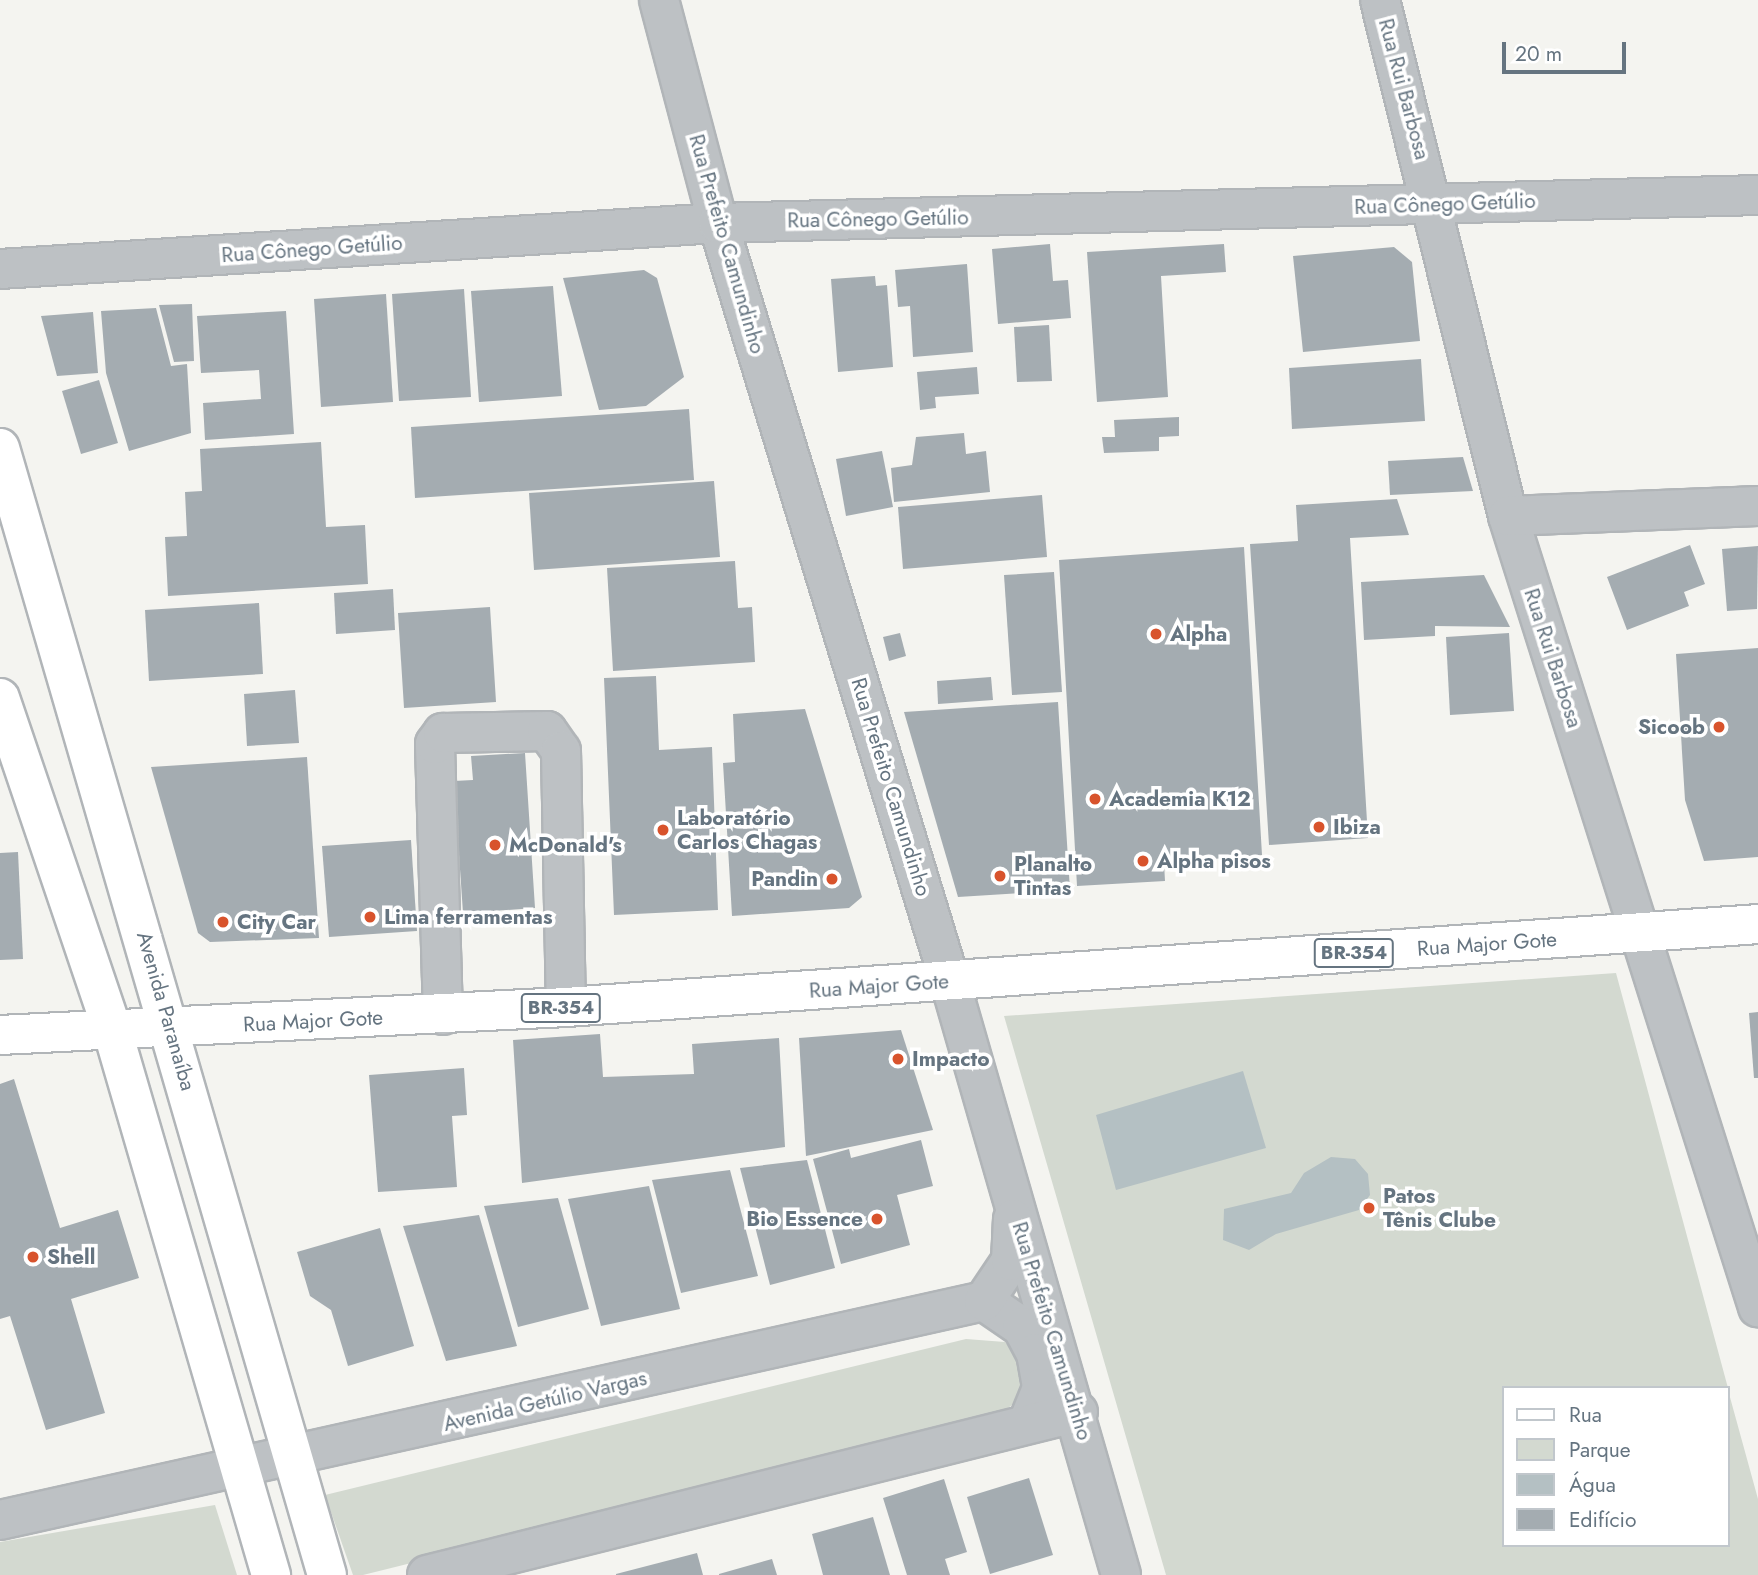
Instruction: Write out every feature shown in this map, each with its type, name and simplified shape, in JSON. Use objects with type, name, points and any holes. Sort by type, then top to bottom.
[{"type":"main road","name":"Avenida Paranaíba","points":[[0,448],[171,1027],[292,1460],[327,1575]]},
{"type":"main road","points":[[0,698],[112,1029],[271,1575]]},
{"type":"main road","name":"Rua Major Gote","points":[[0,1035],[443,1015],[1758,924]]},
{"type":"street","name":"Rua Prefeito Camundinho","points":[[659,0],[718,223],[950,982],[1078,1412],[1121,1575]]},
{"type":"street","name":"Rua Rui Barbosa","points":[[1380,0],[1435,204],[1508,516],[1758,1307]]},
{"type":"street","name":"Rua Cônego Getúlio","points":[[0,269],[718,223],[1758,195]]},
{"type":"street","points":[[1508,516],[1758,506]]},
{"type":"street","points":[[443,1015],[435,744],[443,733],[547,731],[561,751],[566,1007]]},
{"type":"street","points":[[1014,1203],[1012,1261],[984,1301],[1022,1328],[1037,1353],[1042,1388],[1028,1423]]},
{"type":"street","name":"Avenida Getúlio Vargas","points":[[0,1520],[292,1460],[984,1301]]},
{"type":"street","points":[[427,1575],[1078,1412]]},
{"type":"green space","name":"Patos Tênis Clube","points":[[1616,973],[1727,1386],[1502,1386],[1502,1547],[1730,1547],[1730,1397],[1758,1499],[1758,1575],[1166,1575],[1004,1016]]},
{"type":"green space","points":[[966,1339],[1005,1342],[1024,1363],[1026,1395],[994,1418],[363,1575],[353,1575],[325,1495]]},
{"type":"green space","points":[[215,1505],[237,1575],[0,1575],[0,1542]]},
{"type":"water","points":[[1243,1071],[1266,1148],[1116,1190],[1096,1115]]},
{"type":"water","points":[[1331,1157],[1355,1159],[1368,1174],[1370,1195],[1359,1210],[1276,1234],[1249,1250],[1223,1240],[1224,1209],[1291,1193],[1304,1173]]},
{"type":"building","points":[[1050,244],[1053,281],[1068,280],[1071,318],[998,324],[992,249]]},
{"type":"building","points":[[1224,244],[1226,272],[1161,276],[1168,397],[1097,402],[1087,252]]},
{"type":"building","points":[[1394,247],[1412,262],[1420,341],[1303,352],[1293,256]]},
{"type":"building","points":[[967,264],[973,352],[913,357],[910,306],[898,307],[895,270]]},
{"type":"building","points":[[644,270],[657,278],[684,377],[646,406],[599,410],[563,278]]},
{"type":"building","points":[[875,276],[876,286],[887,285],[893,367],[838,372],[831,279]]},
{"type":"building","points":[[553,286],[562,396],[479,402],[471,291]]},
{"type":"building","points":[[464,289],[471,397],[399,401],[392,294]]},
{"type":"building","points":[[386,294],[393,402],[321,407],[314,299]]},
{"type":"building","points":[[192,304],[194,361],[174,362],[159,305]]},
{"type":"building","points":[[156,308],[171,366],[187,364],[191,433],[129,451],[106,373],[101,311]]},
{"type":"building","points":[[286,311],[294,434],[205,440],[203,403],[261,399],[259,370],[201,373],[197,316]]},
{"type":"building","points":[[93,312],[98,373],[57,376],[41,316]]},
{"type":"building","points":[[1049,325],[1052,381],[1017,382],[1014,327]]},
{"type":"building","points":[[1421,359],[1425,421],[1292,429],[1289,368]]},
{"type":"building","points":[[977,367],[979,394],[935,397],[936,408],[920,410],[917,372]]},
{"type":"building","points":[[99,380],[118,443],[81,454],[62,391]]},
{"type":"building","points":[[689,409],[694,480],[415,498],[411,427]]},
{"type":"building","points":[[1179,417],[1179,436],[1159,437],[1159,451],[1104,453],[1102,437],[1115,437],[1114,420]]},
{"type":"building","points":[[964,433],[966,454],[986,451],[990,492],[894,502],[891,468],[912,465],[916,437]]},
{"type":"building","points":[[321,442],[326,527],[365,525],[368,584],[168,596],[165,537],[187,536],[185,492],[202,491],[200,449]]},
{"type":"building","points":[[882,451],[893,507],[846,516],[836,459]]},
{"type":"building","points":[[1463,457],[1473,491],[1390,495],[1388,461]]},
{"type":"building","points":[[714,481],[720,557],[534,570],[529,493]]},
{"type":"building","points":[[1042,495],[1047,557],[903,569],[898,507]]},
{"type":"building","points":[[1397,499],[1409,535],[1350,538],[1368,838],[1269,845],[1250,544],[1298,541],[1296,505]]},
{"type":"building","points":[[1690,545],[1705,584],[1684,592],[1689,606],[1627,630],[1607,577]]},
{"type":"building","points":[[1758,546],[1757,609],[1727,611],[1722,549]]},
{"type":"building","name":"Alpha","points":[[1244,547],[1262,855],[1164,863],[1165,881],[1077,886],[1059,560]]},
{"type":"building","points":[[735,561],[738,608],[752,607],[755,662],[613,671],[607,568]]},
{"type":"building","points":[[1054,572],[1062,692],[1012,695],[1004,575]]},
{"type":"building","points":[[1484,575],[1510,627],[1435,626],[1435,636],[1364,640],[1361,582]]},
{"type":"building","points":[[393,589],[395,630],[336,634],[334,593]]},
{"type":"building","points":[[259,603],[263,674],[149,681],[145,610]]},
{"type":"building","points":[[490,607],[496,702],[404,708],[398,613]]},
{"type":"building","points":[[900,633],[906,656],[889,661],[883,637]]},
{"type":"building","points":[[1509,633],[1514,711],[1450,715],[1446,637]]},
{"type":"building","name":"Sicoob","points":[[1758,648],[1758,857],[1704,861],[1685,800],[1676,654]]},
{"type":"building","name":"Laboratório Carlos Chagas","points":[[656,676],[659,750],[712,747],[718,910],[614,915],[604,678]]},
{"type":"building","points":[[991,677],[993,700],[938,704],[937,681]]},
{"type":"building","points":[[295,690],[299,743],[247,746],[244,694]]},
{"type":"building","points":[[1058,702],[1070,890],[958,897],[904,712]]},
{"type":"building","points":[[805,709],[862,897],[849,908],[732,916],[723,763],[735,762],[733,714]]},
{"type":"building","name":"McDonald's","points":[[525,753],[535,908],[463,913],[454,781],[473,780],[471,756]]},
{"type":"building","points":[[307,757],[319,938],[210,942],[198,933],[151,767]]},
{"type":"building","points":[[411,840],[417,931],[329,937],[322,846]]},
{"type":"building","points":[[18,852],[23,959],[0,960],[0,853]]},
{"type":"building","points":[[1758,1012],[1758,1078],[1754,1078],[1749,1013]]},
{"type":"building","points":[[901,1030],[933,1130],[806,1156],[799,1038]]},
{"type":"building","points":[[600,1034],[603,1077],[694,1074],[692,1044],[779,1038],[785,1147],[522,1183],[513,1040]]},
{"type":"building","points":[[464,1068],[467,1115],[452,1116],[457,1187],[378,1192],[369,1075]]},
{"type":"building","points":[[14,1079],[60,1228],[118,1210],[139,1278],[71,1299],[105,1413],[46,1430],[10,1316],[0,1319],[0,1084]]},
{"type":"building","points":[[921,1140],[933,1186],[897,1195],[910,1245],[841,1264],[813,1159],[849,1149],[851,1158]]},
{"type":"building","points":[[807,1160],[835,1268],[770,1285],[740,1168]]},
{"type":"building","points":[[730,1170],[758,1276],[681,1293],[652,1180]]},
{"type":"building","points":[[649,1186],[680,1309],[601,1326],[568,1199]]},
{"type":"building","points":[[558,1198],[589,1309],[518,1327],[484,1206]]},
{"type":"building","points":[[479,1215],[517,1346],[446,1361],[403,1226]]},
{"type":"building","points":[[380,1228],[414,1346],[348,1366],[331,1310],[310,1296],[297,1252]]},
{"type":"building","points":[[1029,1478],[1053,1555],[990,1574],[967,1497]]},
{"type":"building","points":[[944,1479],[967,1552],[945,1559],[950,1575],[907,1575],[883,1498]]},
{"type":"building","points":[[873,1517],[890,1575],[823,1575],[812,1534]]},
{"type":"building","points":[[697,1553],[703,1575],[616,1575],[616,1574]]},
{"type":"building","points":[[772,1559],[777,1575],[719,1575],[719,1574]]},
{"type":"place","name":"Alpha","points":[[1156,634]]},
{"type":"place","name":"Sicoob","points":[[1719,727]]},
{"type":"place","name":"Academia K12","points":[[1095,799]]},
{"type":"place","name":"Ibiza","points":[[1319,827]]},
{"type":"place","name":"Laboratório Carlos Chagas","points":[[663,830]]},
{"type":"place","name":"McDonald's","points":[[495,845]]},
{"type":"place","name":"Alpha pisos","points":[[1143,861]]},
{"type":"place","name":"Planalto Tintas","points":[[1000,876]]},
{"type":"place","name":"Pandin","points":[[832,879]]},
{"type":"place","name":"Lima ferramentas","points":[[370,917]]},
{"type":"place","name":"City Car","points":[[223,922]]},
{"type":"place","name":"Impacto","points":[[898,1059]]},
{"type":"place","name":"Patos Tênis Clube","points":[[1369,1208]]},
{"type":"place","name":"Bio Essence","points":[[877,1219]]},
{"type":"place","name":"Shell","points":[[33,1257]]}]
